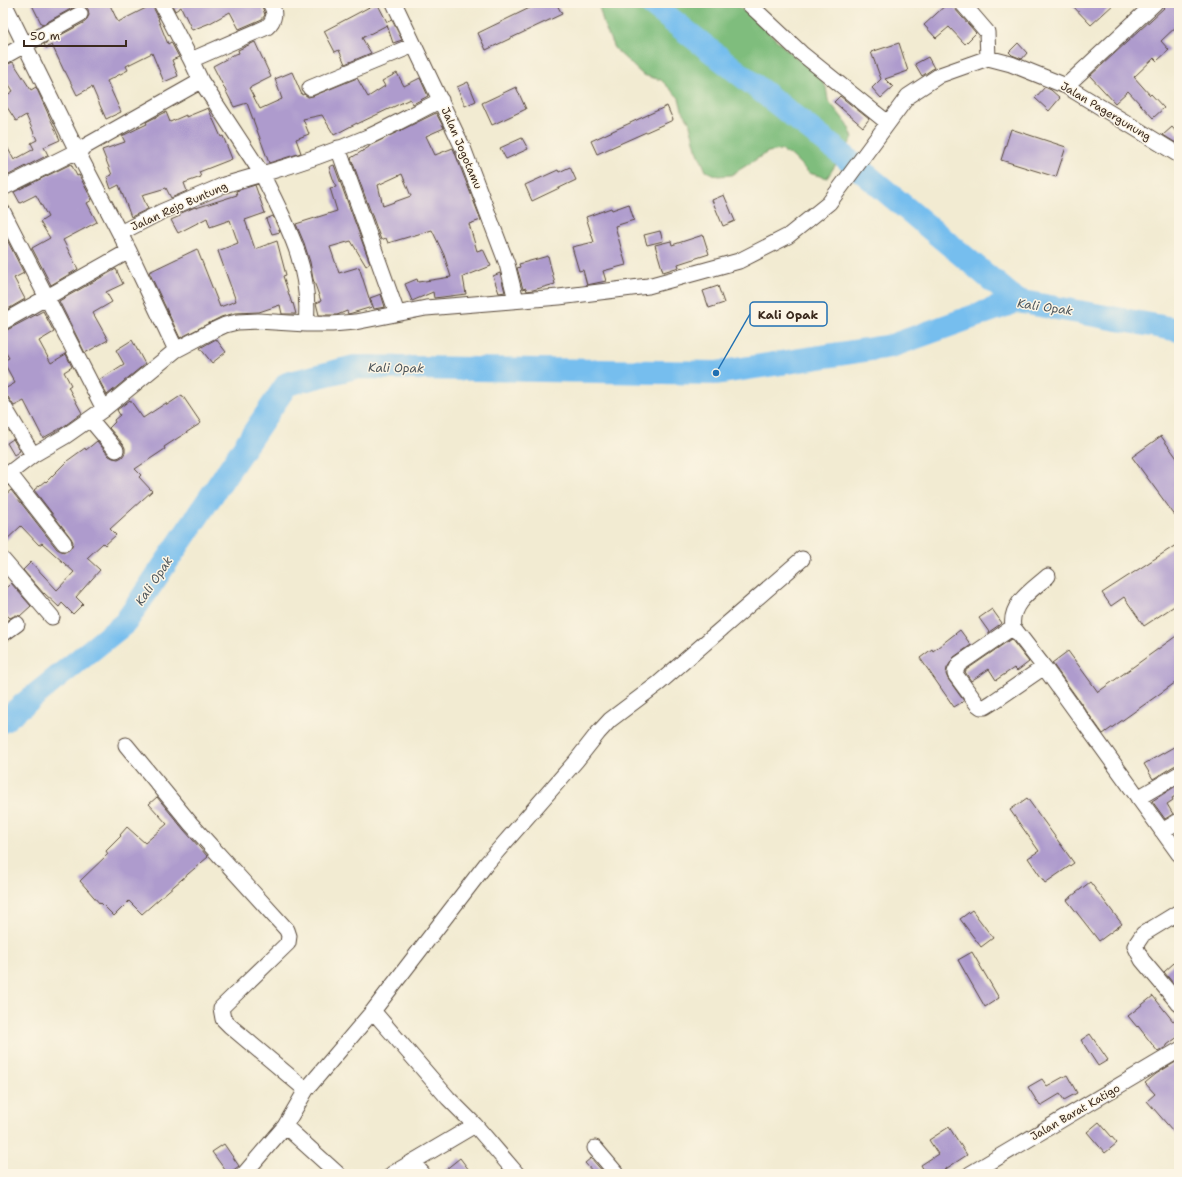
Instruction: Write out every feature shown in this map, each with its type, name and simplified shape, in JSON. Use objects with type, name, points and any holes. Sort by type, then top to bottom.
[{"type":"street","points":[[4,3],[77,151],[129,251],[176,350]]},
{"type":"street","points":[[161,3],[201,81],[262,174],[292,234],[302,267],[306,295],[306,324]]},
{"type":"street","points":[[191,60],[267,27],[271,24],[274,18],[274,9],[270,3]]},
{"type":"street","name":"Jalan Jogotamu","points":[[394,3],[463,148],[492,221],[507,264],[516,300]]},
{"type":"street","points":[[748,3],[801,53],[888,123]]},
{"type":"street","points":[[64,543],[6,476],[33,455],[64,437],[104,409],[176,350],[212,331],[237,322],[332,324],[355,322],[426,308],[559,297],[648,286],[738,261],[788,236],[829,204],[908,96],[940,75],[988,58],[987,32],[962,3]]},
{"type":"street","points":[[1066,86],[1156,3]]},
{"type":"street","points":[[3,57],[80,14]]},
{"type":"street","points":[[310,88],[414,45]]},
{"type":"street","name":"Jalan Pagergunung","points":[[988,58],[1011,64],[1066,86],[1179,155]]},
{"type":"street","points":[[3,188],[77,151],[201,81]]},
{"type":"street","name":"Jalan Rejo Buntung","points":[[120,233],[161,212],[224,185],[281,168],[370,136],[441,100]]},
{"type":"street","points":[[338,148],[397,313]]},
{"type":"street","points":[[3,213],[104,409]]},
{"type":"street","points":[[3,322],[129,251]]},
{"type":"street","points":[[3,405],[33,455]]},
{"type":"street","points":[[90,419],[116,450]]},
{"type":"street","points":[[244,1174],[284,1126],[306,1090],[373,1011],[487,863],[606,725],[659,683],[802,559]]},
{"type":"street","points":[[3,560],[52,617]]},
{"type":"street","points":[[1048,576],[1017,605],[1013,616],[1013,627],[1044,666],[1179,854]]},
{"type":"street","points":[[3,634],[17,624]]},
{"type":"street","points":[[1013,627],[958,666],[955,674],[977,704],[981,707],[985,707],[1044,666]]},
{"type":"street","points":[[126,745],[191,824],[287,930],[289,936],[288,943],[221,1008],[223,1019],[230,1026],[306,1090]]},
{"type":"street","points":[[1138,798],[1179,774]]},
{"type":"street","points":[[1162,831],[1179,821]]},
{"type":"street","points":[[1179,912],[1143,934],[1135,946],[1142,960],[1179,1004]]},
{"type":"street","points":[[373,1011],[448,1098],[475,1125],[517,1174]]},
{"type":"street","name":"Jalan Barat Katigo","points":[[970,1174],[1179,1050]]},
{"type":"street","points":[[392,1174],[475,1125]]},
{"type":"street","points":[[284,1126],[338,1174]]},
{"type":"street","points":[[595,1148],[617,1174]]},
{"type":"street","points":[[412,1162],[423,1174]]},
{"type":"green space","points":[[598,3],[734,3],[819,76],[826,87],[828,100],[848,125],[853,138],[827,178],[809,173],[792,156],[781,150],[768,152],[731,175],[718,176],[706,171],[696,148],[689,121],[682,110],[679,98],[661,80],[643,75],[614,48],[604,25]]},
{"type":"building","points":[[31,3],[109,3],[118,22],[152,5],[168,44],[171,42],[179,57],[172,60],[178,76],[164,82],[152,53],[126,66],[128,70],[107,81],[121,112],[106,119],[92,87],[77,95],[52,45],[46,48],[44,44],[85,22],[89,15],[88,9],[81,5],[76,6],[42,25]]},
{"type":"building","points":[[171,3],[261,3],[265,15],[262,19],[239,29],[230,12],[210,23],[192,30],[181,7],[175,11]]},
{"type":"building","points":[[377,3],[387,22],[392,20],[402,40],[393,43],[387,25],[362,38],[371,53],[345,64],[339,50],[335,52],[324,31]]},
{"type":"building","points":[[540,3],[556,3],[562,14],[486,50],[478,33]]},
{"type":"building","points":[[948,3],[953,3],[955,9],[976,33],[965,44],[949,27],[936,38],[924,25]]},
{"type":"building","points":[[1070,3],[1115,3],[1091,25]]},
{"type":"building","points":[[1164,3],[1179,3],[1179,24],[1161,41],[1169,50],[1157,61],[1154,58],[1134,77],[1164,108],[1153,118],[1128,91],[1115,103],[1090,76],[1164,8]]},
{"type":"building","points":[[255,42],[271,77],[249,88],[260,109],[282,99],[275,79],[292,72],[302,95],[304,94],[308,97],[357,78],[368,97],[385,86],[382,81],[397,73],[404,86],[420,78],[428,96],[413,104],[410,99],[334,135],[322,115],[303,119],[309,134],[296,139],[301,153],[269,163],[247,103],[234,107],[213,66],[230,56],[239,53],[238,50]]},
{"type":"building","points":[[899,43],[908,71],[885,79],[893,87],[881,98],[872,88],[881,79],[871,52]]},
{"type":"building","points":[[1018,43],[1027,53],[1022,59],[1012,55],[1009,52]]},
{"type":"building","points":[[928,57],[934,68],[922,76],[915,64]]},
{"type":"building","points":[[13,62],[31,90],[36,87],[60,140],[44,147],[48,155],[3,178],[3,139],[14,160],[34,149],[31,143],[37,140],[26,115],[16,121],[3,101],[3,98],[13,91],[3,75],[3,66]]},
{"type":"building","points":[[468,82],[476,101],[465,106],[457,87]]},
{"type":"building","points":[[516,87],[526,109],[492,125],[482,103]]},
{"type":"building","points":[[1045,87],[1060,98],[1049,111],[1035,98]]},
{"type":"building","points":[[840,96],[869,119],[863,127],[834,102]]},
{"type":"building","points":[[667,106],[673,120],[597,154],[591,141]]},
{"type":"building","points":[[208,108],[221,137],[223,136],[232,159],[199,172],[201,177],[184,183],[187,191],[171,198],[166,188],[142,195],[148,209],[131,217],[119,185],[111,189],[107,177],[112,175],[102,150],[125,142],[122,136],[147,124],[146,122],[166,112],[170,122]]},
{"type":"building","points":[[436,113],[444,128],[426,136],[435,155],[453,148],[481,220],[469,224],[477,251],[483,249],[491,266],[463,277],[466,294],[434,298],[433,292],[412,301],[405,284],[417,279],[418,282],[451,277],[444,255],[432,230],[388,243],[386,238],[381,240],[351,158],[369,146]],"holes":[[[402,174],[411,196],[383,206],[378,185]]]},
{"type":"building","points":[[1172,127],[1179,135],[1179,140],[1176,143],[1163,135]]},
{"type":"building","points":[[1011,129],[1066,147],[1056,177],[1001,160]]},
{"type":"building","points":[[522,138],[528,149],[506,159],[500,148]]},
{"type":"building","points":[[71,164],[77,176],[79,175],[92,200],[87,203],[97,222],[63,240],[78,269],[51,285],[32,248],[50,238],[40,222],[48,217],[36,195],[20,203],[14,192]]},
{"type":"building","points":[[334,165],[370,263],[366,266],[351,241],[330,247],[339,273],[359,267],[372,307],[348,314],[347,311],[337,315],[319,315],[316,303],[321,301],[313,279],[310,262],[304,243],[296,224],[337,211],[330,188],[336,187],[329,167]]},
{"type":"building","points":[[570,167],[576,180],[532,201],[525,185],[558,170],[559,172]]},
{"type":"building","points":[[255,185],[265,213],[245,220],[255,249],[277,241],[286,275],[283,276],[296,314],[282,314],[280,305],[259,312],[235,313],[221,317],[180,338],[149,272],[197,249],[220,307],[236,301],[218,251],[238,243],[230,220],[210,227],[207,218],[178,233],[171,220],[180,216],[179,214],[195,207],[196,208],[237,195],[236,191]]},
{"type":"building","points":[[724,195],[735,221],[723,226],[712,200]]},
{"type":"building","points":[[629,204],[634,220],[615,226],[626,265],[603,271],[606,281],[587,285],[583,270],[579,271],[572,247],[594,242],[586,217],[611,208],[612,210]]},
{"type":"building","points":[[273,216],[280,232],[272,234],[266,219]]},
{"type":"building","points":[[660,231],[663,241],[647,245],[644,235]]},
{"type":"building","points":[[3,232],[24,273],[14,278],[25,299],[3,312]]},
{"type":"building","points":[[703,235],[709,254],[678,264],[679,267],[663,272],[655,245],[671,241],[672,245]]},
{"type":"building","points":[[548,256],[555,284],[527,291],[526,288],[523,289],[517,268],[520,267],[519,264]]},
{"type":"building","points":[[116,269],[123,284],[106,292],[112,302],[93,313],[108,340],[85,353],[59,301]]},
{"type":"building","points":[[500,273],[505,292],[499,293],[493,276]]},
{"type":"building","points":[[718,286],[724,303],[709,308],[703,291]]},
{"type":"building","points":[[381,294],[385,307],[374,309],[370,298]]},
{"type":"building","points":[[43,311],[54,332],[39,341],[51,363],[66,354],[72,367],[64,372],[71,385],[68,387],[82,413],[63,427],[43,438],[24,401],[14,406],[8,397],[3,396],[3,390],[15,383],[3,361],[9,358],[3,348],[3,331]]},
{"type":"building","points":[[216,339],[226,352],[212,363],[200,348]]},
{"type":"building","points":[[132,340],[145,364],[107,395],[99,380],[124,364],[116,350]]},
{"type":"building","points":[[182,395],[201,423],[164,447],[165,449],[135,469],[141,475],[139,477],[152,491],[110,529],[116,535],[105,545],[103,543],[87,558],[100,570],[76,597],[83,604],[73,614],[62,603],[59,607],[44,594],[23,570],[31,562],[57,590],[74,572],[42,543],[39,545],[21,526],[3,543],[3,497],[11,490],[57,549],[65,552],[69,550],[73,542],[71,538],[34,490],[45,481],[46,482],[67,461],[85,448],[86,450],[97,441],[109,456],[118,459],[122,457],[125,453],[125,448],[109,428],[115,422],[114,420],[120,415],[117,410],[130,400],[143,418],[166,403],[167,405]]},
{"type":"building","points":[[1161,436],[1179,461],[1179,521],[1132,457]]},
{"type":"building","points":[[13,439],[20,451],[14,455],[7,443]]},
{"type":"building","points":[[1179,543],[1179,603],[1144,626],[1124,597],[1111,606],[1102,593]]},
{"type":"building","points":[[11,583],[31,606],[20,616],[16,615],[10,618],[3,611],[3,591]]},
{"type":"building","points":[[992,609],[1002,623],[989,632],[979,618]]},
{"type":"building","points":[[960,630],[971,645],[954,657],[947,668],[946,674],[948,679],[964,701],[954,707],[920,658],[932,649],[933,651]]},
{"type":"building","points":[[1179,634],[1179,680],[1103,734],[1052,663],[1068,651],[1098,692]]},
{"type":"building","points":[[1011,639],[1029,662],[1017,671],[1014,668],[996,680],[989,669],[971,681],[965,672],[966,670]]},
{"type":"building","points":[[1179,744],[1179,765],[1174,766],[1153,779],[1144,764]]},
{"type":"building","points":[[1179,784],[1179,794],[1172,798],[1173,800],[1167,804],[1173,814],[1165,819],[1152,801]]},
{"type":"building","points":[[157,797],[208,857],[142,914],[129,901],[114,916],[101,903],[100,904],[80,881],[108,854],[106,851],[121,836],[120,835],[127,827],[145,843],[167,824],[149,804]]},
{"type":"building","points":[[1027,798],[1074,863],[1045,883],[1028,858],[1039,851],[1010,810]]},
{"type":"building","points":[[1090,882],[1122,924],[1099,941],[1067,900]]},
{"type":"building","points":[[972,910],[993,938],[981,947],[960,919]]},
{"type":"building","points":[[972,952],[999,998],[985,1007],[958,960]]},
{"type":"building","points":[[1174,963],[1179,968],[1179,978],[1173,983],[1164,972]]},
{"type":"building","points":[[1153,996],[1173,1021],[1179,1017],[1179,1036],[1158,1052],[1138,1026],[1137,1027],[1128,1016]]},
{"type":"building","points":[[1090,1034],[1108,1060],[1098,1066],[1081,1040]]},
{"type":"building","points":[[1179,1060],[1179,1138],[1147,1101],[1155,1094],[1145,1083],[1156,1074]]},
{"type":"building","points":[[1067,1075],[1077,1093],[1064,1100],[1060,1094],[1040,1106],[1028,1087],[1042,1079],[1047,1086]]},
{"type":"building","points":[[1099,1122],[1117,1143],[1105,1153],[1087,1132]]},
{"type":"building","points":[[949,1127],[967,1155],[944,1170],[947,1174],[926,1174],[921,1165],[938,1154],[929,1140]]},
{"type":"building","points":[[224,1144],[239,1166],[228,1174],[212,1152]]},
{"type":"building","points":[[460,1158],[472,1174],[440,1174]]},
{"type":"building","points":[[591,1158],[605,1174],[595,1174],[585,1163]]},
{"type":"waterway","points":[[650,3],[839,152],[1017,301]]},
{"type":"waterway","name":"Kali Opak","points":[[3,721],[125,623],[287,384],[355,367],[716,373],[891,346],[1017,301],[1179,330]]},
{"type":"place","name":"Kali Opak","points":[[716,373]]}]
